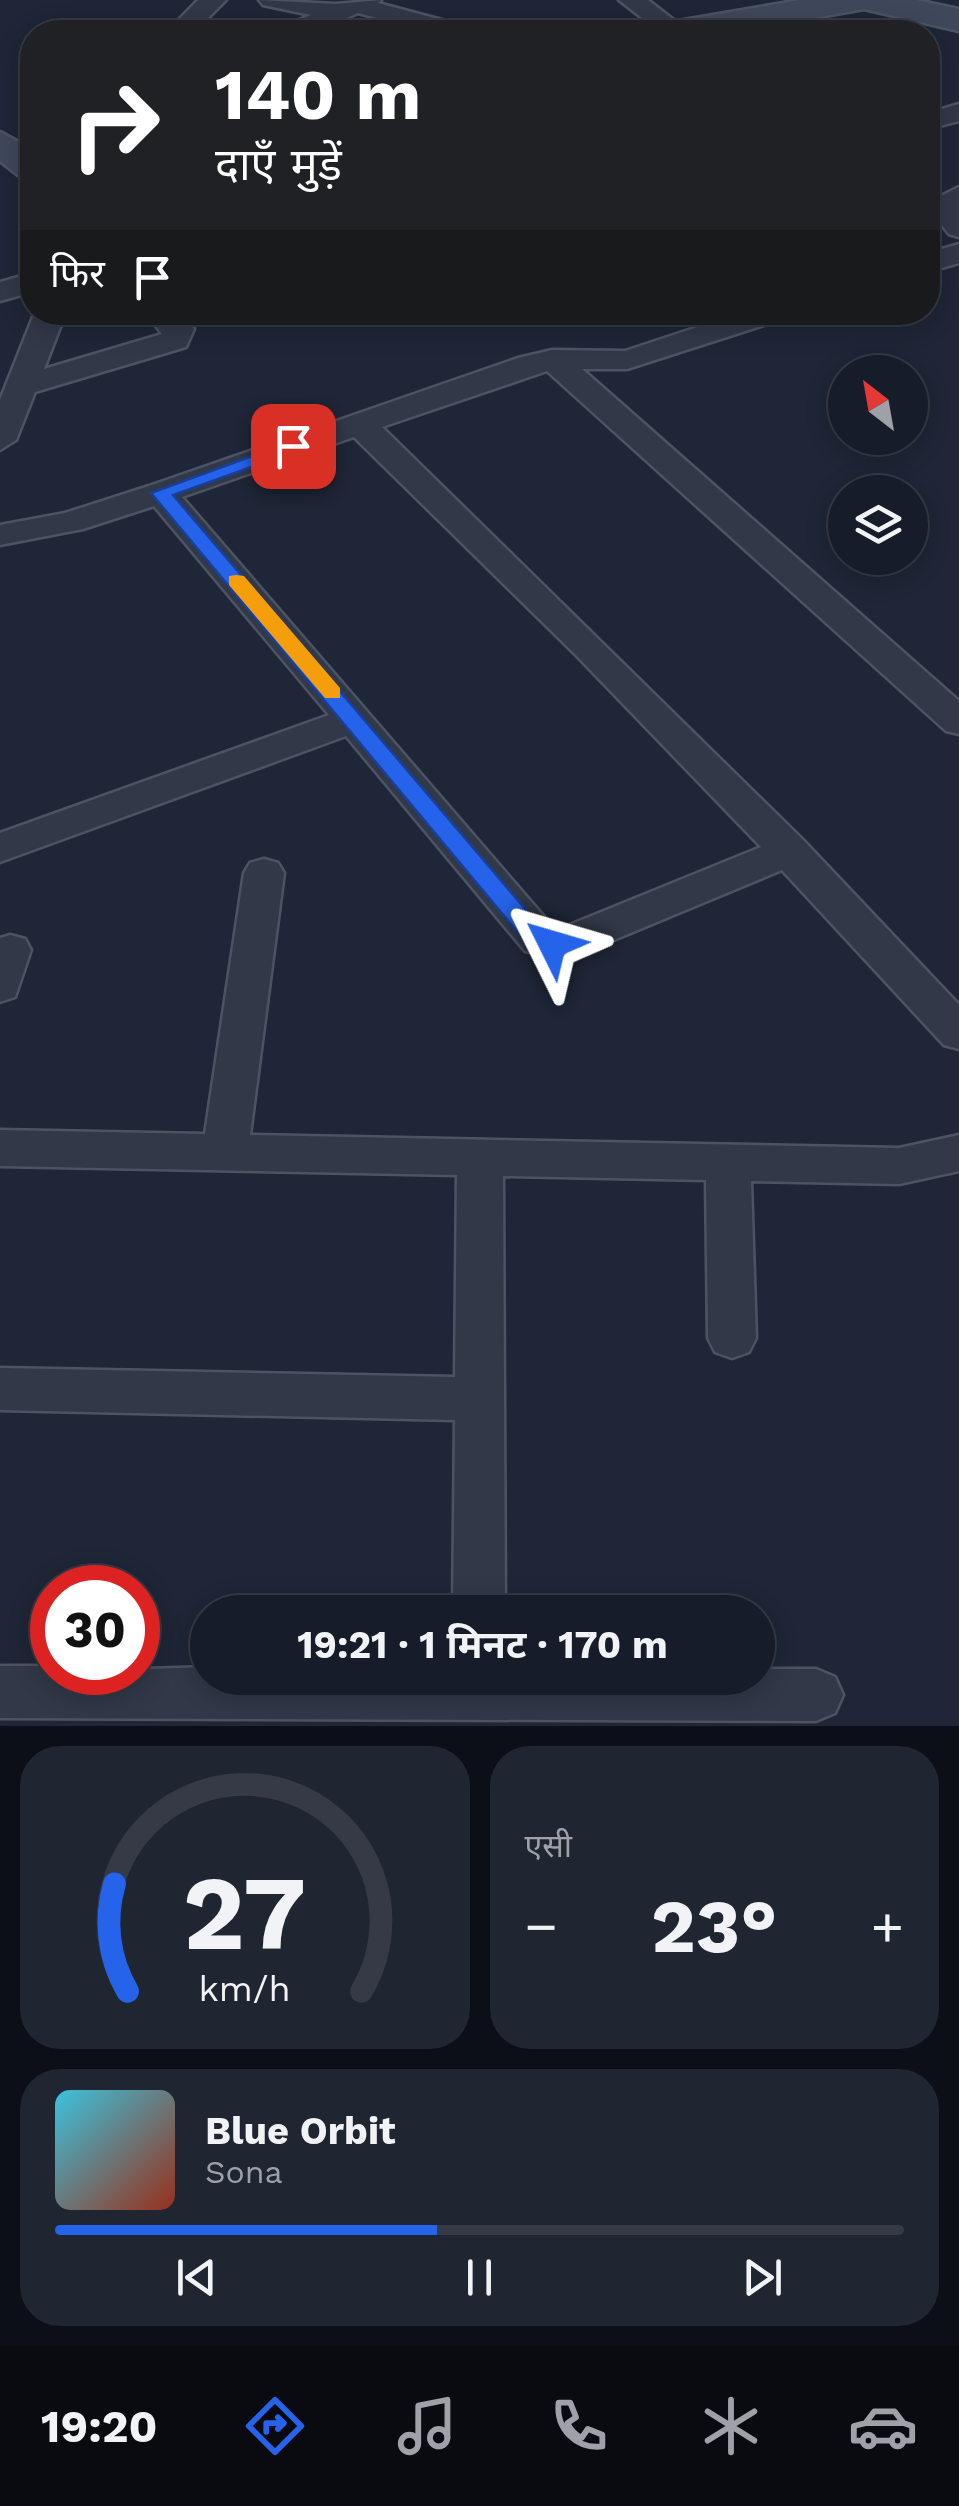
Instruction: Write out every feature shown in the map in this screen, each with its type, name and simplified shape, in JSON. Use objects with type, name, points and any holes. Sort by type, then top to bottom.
[{"type":"street","points":[[192,20],[213,0]]},
{"type":"street","points":[[272,0],[354,6],[411,20]]},
{"type":"street","points":[[632,0],[660,20]]},
{"type":"street","points":[[731,20],[804,4],[860,0]]},
{"type":"street","points":[[869,0],[959,20]]},
{"type":"street","points":[[321,20],[354,6]]},
{"type":"street","points":[[959,196],[941,207],[959,228]]},
{"type":"street","points":[[0,440],[46,325]]},
{"type":"street","points":[[22,386],[175,340],[179,328],[176,325]]},
{"type":"street","points":[[0,534],[71,522],[552,359],[627,360],[734,325]]},
{"type":"street","points":[[552,359],[959,722]]},
{"type":"street","points":[[359,423],[532,586],[790,850],[959,1033]]},
{"type":"street","points":[[161,493],[540,940],[565,943],[790,850]]},
{"type":"street","points":[[0,848],[355,719]]},
{"type":"street","points":[[225,1153],[264,872]]},
{"type":"street","points":[[0,1148],[900,1166],[959,1154]]},
{"type":"street","points":[[478,1595],[480,1159]]},
{"type":"street","points":[[728,1160],[732,1338]]},
{"type":"street","points":[[0,1388],[476,1399]]},
{"type":"street","points":[[0,1692],[479,1698],[816,1694]]},
{"type":"slow traffic","points":[[236,581],[333,693]]},
{"type":"route","points":[[293,446],[161,493],[530,930],[540,940],[552,944]]}]
